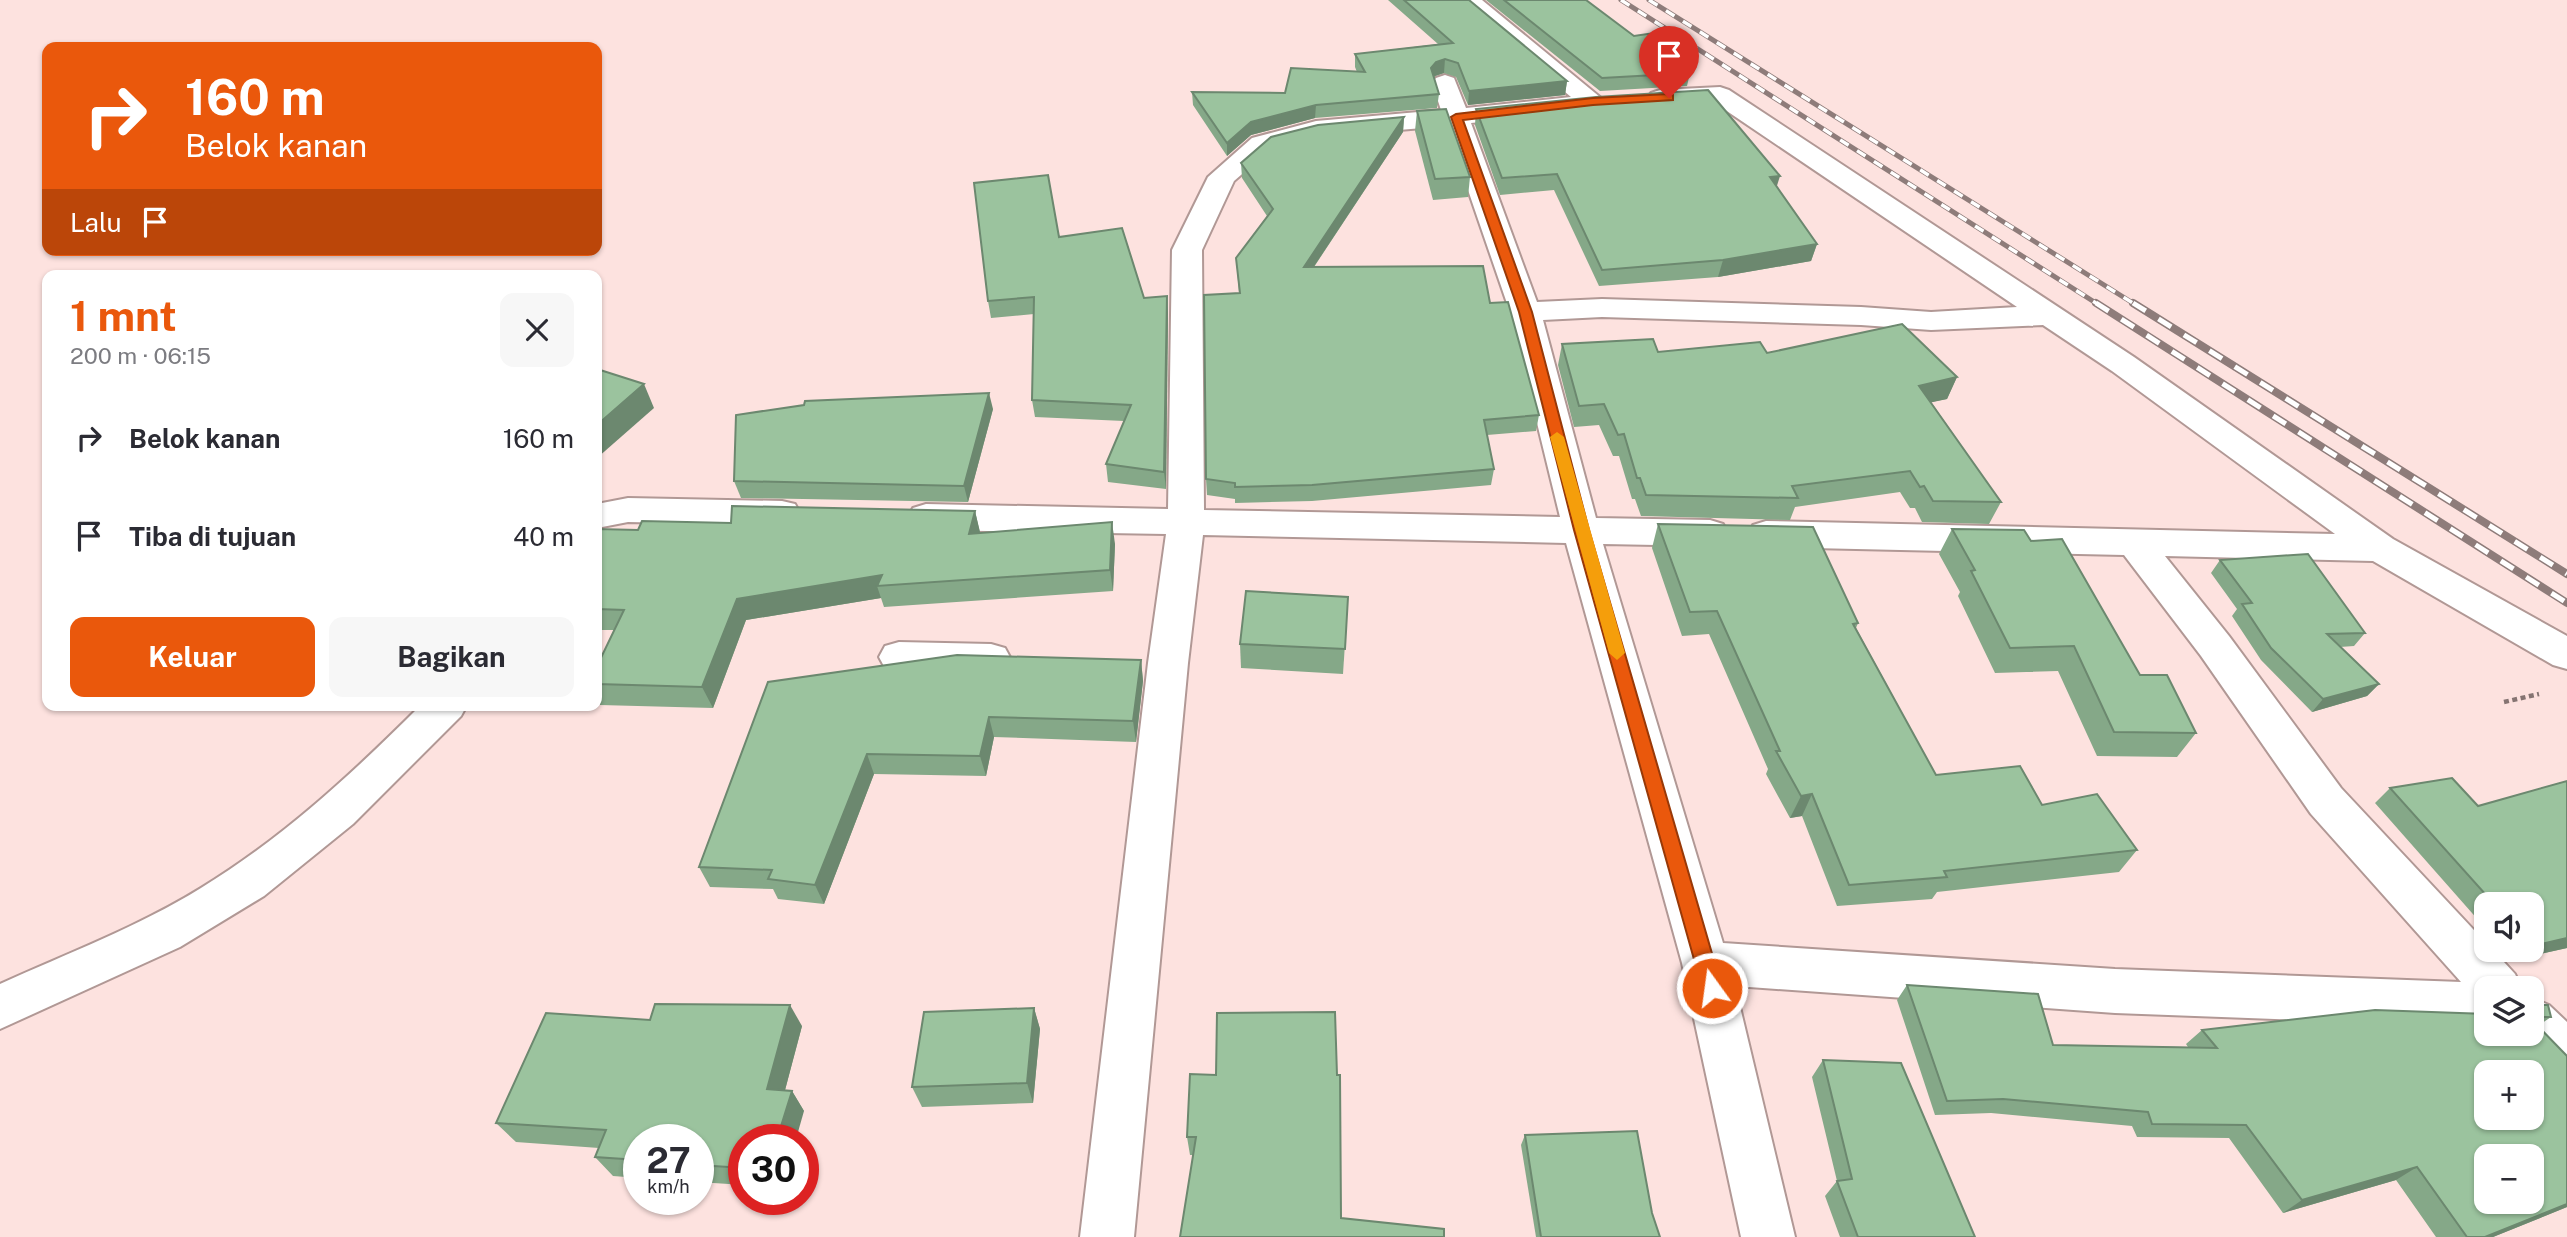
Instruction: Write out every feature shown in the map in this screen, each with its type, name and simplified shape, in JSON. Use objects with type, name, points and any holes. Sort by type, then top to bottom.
[{"type":"street","points":[[1468,0],[1579,88],[1614,101]]},
{"type":"street","points":[[1446,83],[1525,312],[1581,530],[1706,963],[1768,1237]]},
{"type":"street","points":[[1107,1237],[1147,663],[1186,523],[1187,250],[1222,177],[1261,144],[1316,129],[1614,101],[1720,95],[2135,372],[2380,548],[2567,654]]},
{"type":"street","points":[[1525,312],[1602,308],[1861,316],[1931,321],[2048,315]]},
{"type":"street","points":[[602,515],[628,510],[809,514]]},
{"type":"street","points":[[893,516],[2380,548]]},
{"type":"street","points":[[2135,544],[2215,646],[2326,801],[2486,976]]},
{"type":"street","points":[[899,657],[1031,660]]},
{"type":"street","points":[[0,1007],[124,952],[236,890],[287,855],[388,765],[441,711]]},
{"type":"street","points":[[1706,963],[2115,990],[2474,1004]]},
{"type":"street","points":[[2544,1033],[2567,1055]]},
{"type":"building","points":[[1404,0],[1469,0],[1567,81],[1469,91],[1458,63],[1445,59],[1436,62],[1431,68],[1439,94],[1316,105],[1251,122],[1227,143],[1192,92],[1285,93],[1291,68],[1365,72],[1355,54],[1453,43]]},
{"type":"building","points":[[1504,0],[1586,0],[1634,36],[1654,33],[1690,73],[1602,78]]},
{"type":"building","points":[[1708,90],[1780,176],[1770,177],[1817,244],[1723,260],[1602,270],[1557,174],[1502,178],[1476,109],[1596,97]]},
{"type":"building","points":[[1446,109],[1470,177],[1435,179],[1417,111]]},
{"type":"building","points":[[1404,117],[1304,267],[1483,266],[1490,303],[1508,302],[1539,415],[1484,420],[1494,469],[1312,485],[1235,487],[1235,483],[1206,479],[1204,295],[1240,293],[1236,258],[1273,209],[1241,163],[1271,137],[1318,125]]},
{"type":"building","points":[[1048,175],[1059,237],[1122,228],[1144,298],[1167,296],[1164,472],[1106,464],[1131,405],[1032,400],[1034,297],[988,301],[974,183]]},
{"type":"building","points":[[1902,324],[1957,377],[1919,386],[2001,502],[1933,501],[1910,471],[1792,486],[1798,498],[1646,495],[1640,478],[1637,478],[1624,434],[1618,435],[1604,404],[1579,406],[1562,344],[1653,339],[1658,352],[1760,342],[1767,353]]},
{"type":"building","points":[[602,371],[644,384],[602,421]]},
{"type":"building","points":[[989,393],[964,486],[734,481],[736,415],[804,405],[805,401]]},
{"type":"building","points":[[732,506],[975,511],[969,534],[1112,522],[1110,570],[877,586],[882,575],[737,599],[702,687],[602,684],[602,656],[624,610],[602,609],[602,529],[638,530],[642,521],[731,523]]},
{"type":"building","points":[[1658,524],[1813,527],[1858,623],[1853,624],[1936,775],[2020,766],[2042,805],[2097,794],[2137,850],[1944,871],[1947,877],[1849,885],[1812,794],[1801,796],[1776,751],[1780,751],[1717,611],[1690,612]]},
{"type":"building","points":[[1952,529],[2024,530],[2031,541],[2062,539],[2140,675],[2167,675],[2196,733],[2114,732],[2074,646],[2010,648],[1971,571],[1975,570]]},
{"type":"building","points":[[2308,554],[2365,633],[2327,634],[2379,684],[2323,699],[2271,648],[2242,604],[2252,603],[2220,560]]},
{"type":"building","points":[[1246,591],[1348,597],[1345,649],[1240,644]]},
{"type":"building","points":[[957,655],[1141,660],[1133,721],[989,717],[980,756],[867,754],[815,885],[768,879],[772,870],[699,867],[768,682]]},
{"type":"building","points":[[2452,778],[2478,806],[2567,781],[2567,938],[2544,943],[2544,892],[2483,892],[2390,788]]},
{"type":"building","points":[[1907,985],[2038,994],[2053,1045],[2217,1048],[2202,1030],[2375,1010],[2474,1014],[2474,1046],[2544,1046],[2544,1032],[2567,1056],[2567,1204],[2544,1213],[2544,1144],[2474,1144],[2474,1214],[2542,1214],[2485,1237],[2467,1237],[2417,1167],[2302,1200],[2246,1125],[2152,1124],[2148,1112],[2003,1099],[1947,1101]]},
{"type":"building","points":[[655,1004],[790,1005],[767,1089],[792,1091],[782,1124],[728,1124],[728,1167],[714,1166],[714,1124],[623,1124],[623,1159],[595,1157],[606,1130],[496,1123],[546,1013],[650,1020]]},
{"type":"building","points":[[2544,1005],[2548,1005],[2551,1017],[2544,1017]]},
{"type":"building","points":[[1034,1008],[1027,1083],[912,1087],[924,1012]]},
{"type":"building","points":[[1335,1012],[1337,1075],[1340,1075],[1341,1218],[1444,1229],[1444,1237],[1180,1237],[1196,1137],[1187,1137],[1190,1074],[1216,1075],[1217,1013]]},
{"type":"building","points":[[1823,1060],[1901,1063],[1975,1237],[1858,1237],[1837,1181],[1852,1179]]},
{"type":"building","points":[[1637,1131],[1652,1213],[1660,1237],[1541,1237],[1525,1135]]},
{"type":"railway","points":[[1621,0],[2099,305]]},
{"type":"railway","points":[[1649,0],[2136,305]]},
{"type":"railway","points":[[2096,303],[2567,603]]},
{"type":"railway","points":[[2133,303],[2567,574]]},
{"type":"slow traffic","points":[[1557,437],[1617,653]]},
{"type":"route","points":[[1669,98],[1593,102],[1456,117],[1525,312],[1581,530],[1712,988]]}]
